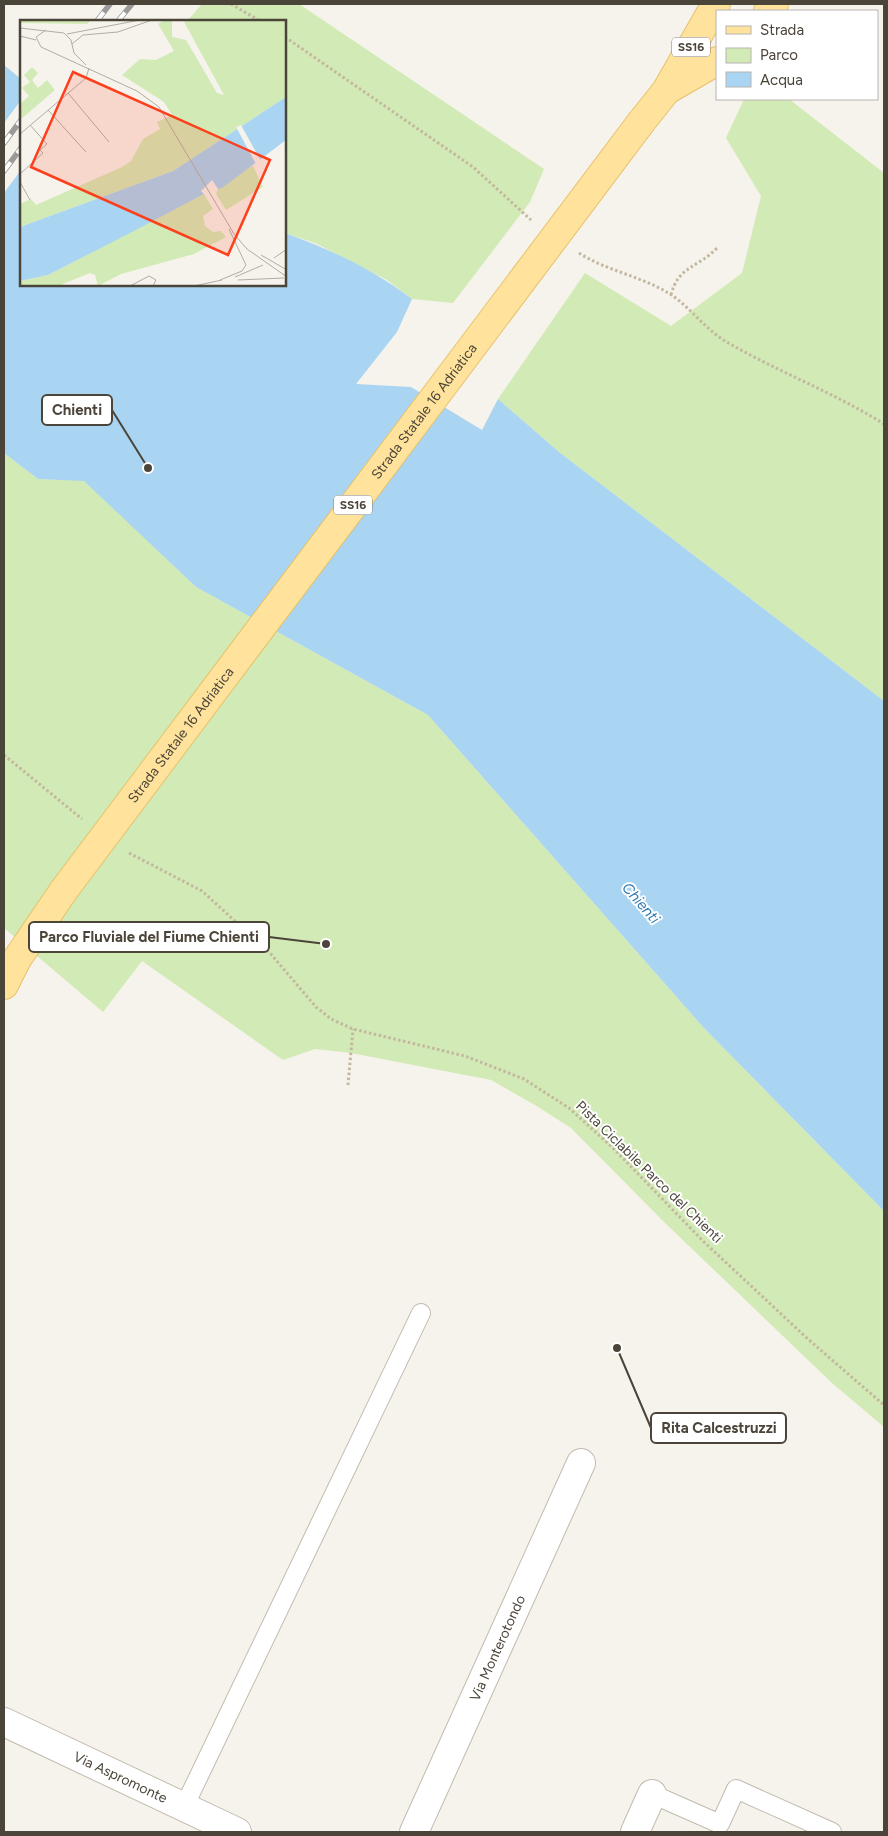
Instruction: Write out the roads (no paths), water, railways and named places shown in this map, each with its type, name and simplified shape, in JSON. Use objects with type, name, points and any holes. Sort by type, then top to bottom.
[{"type":"main road","name":"Strada Statale 16 Adriatica","points":[[4,985],[22,952],[64,890],[666,91],[716,4]]},
{"type":"main road","points":[[666,91],[716,62]]},
{"type":"street","name":"Via Monterotondo","points":[[414,1832],[581,1463]]},
{"type":"street","name":"Via Aspromonte","points":[[4,1722],[237,1832]]},
{"type":"street","points":[[635,1832],[652,1794]]},
{"type":"lane","points":[[184,1807],[421,1313]]},
{"type":"lane","points":[[652,1794],[720,1824],[736,1789],[832,1832]]},
{"type":"water","points":[[4,65],[20,78],[20,286],[286,286],[286,233],[335,253],[367,270],[412,299],[397,332],[356,384],[411,387],[482,430],[498,399],[559,452],[884,701],[884,1211],[704,1028],[428,715],[196,587],[84,481],[38,479],[4,453]]},
{"type":"railway","points":[[98,20],[110,4]]},
{"type":"railway","points":[[119,20],[132,4]]},
{"type":"railway","points":[[4,143],[20,121]]},
{"type":"railway","points":[[4,171],[20,149]]},
{"type":"place","name":"Chienti","points":[[148,468]]},
{"type":"place","name":"Parco Fluviale del Fiume Chienti","points":[[326,944]]},
{"type":"place","name":"Rita Calcestruzzi","points":[[617,1348]]}]
